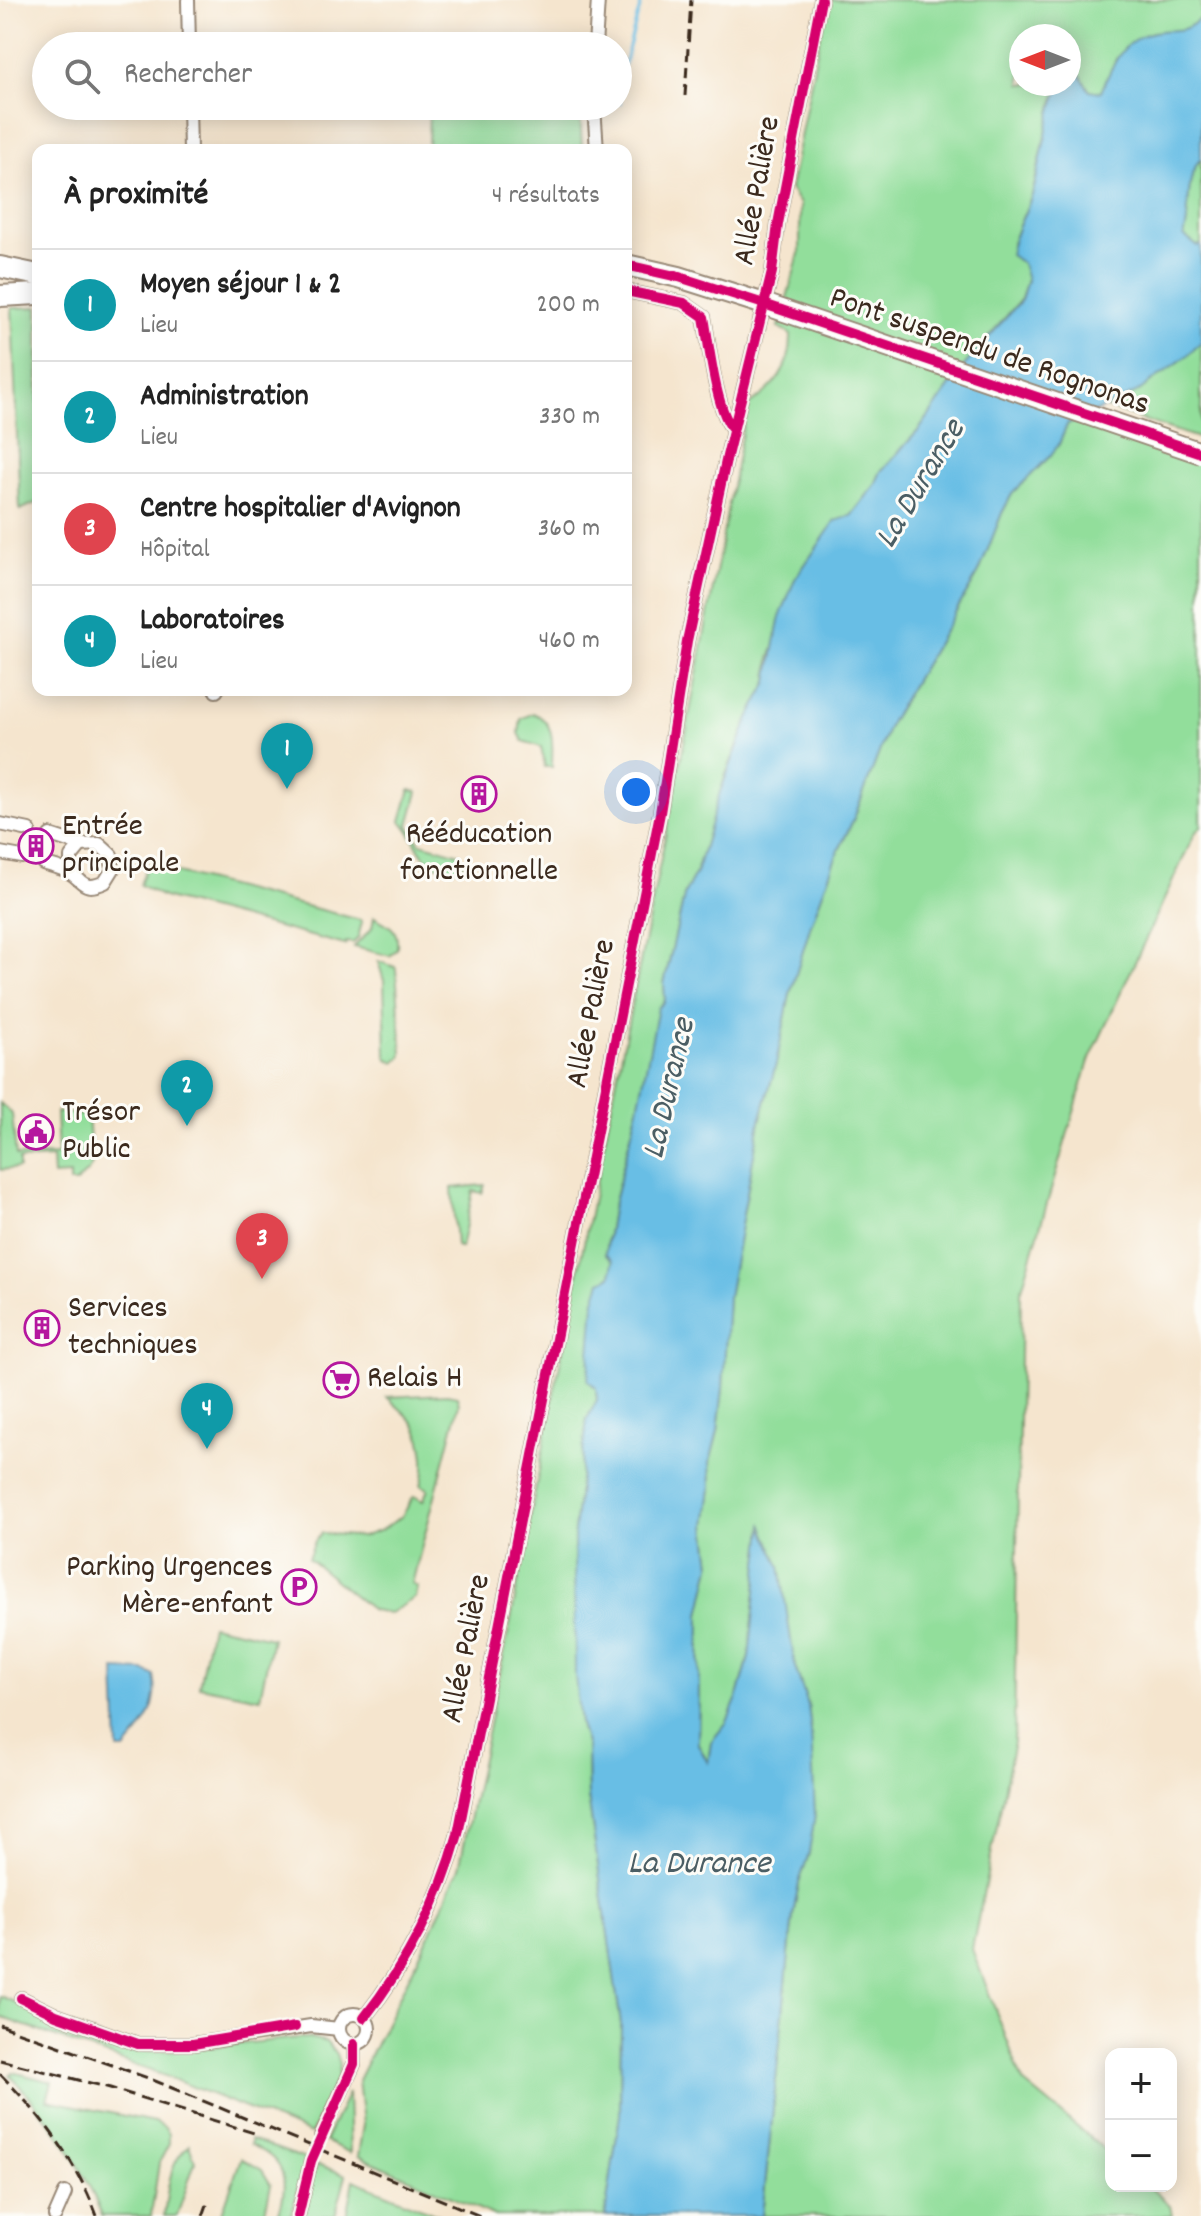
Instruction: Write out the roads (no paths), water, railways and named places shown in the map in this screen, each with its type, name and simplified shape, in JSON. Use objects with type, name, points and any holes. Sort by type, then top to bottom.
[{"type":"main road","name":"Pont suspendu de Rognonas","points":[[632,266],[679,277],[761,303],[1201,453]]},
{"type":"main road","points":[[0,267],[32,274]]},
{"type":"main road","points":[[0,296],[32,294]]},
{"type":"street","points":[[188,0],[189,32]]},
{"type":"street","points":[[596,32],[598,0]]},
{"type":"street","name":"Allée Palière","points":[[364,2018],[413,1946],[447,1871],[458,1834],[660,813],[687,641],[733,429],[772,272],[778,224],[821,0]]},
{"type":"street","points":[[189,120],[190,144]]},
{"type":"street","points":[[595,120],[597,144]]},
{"type":"street","points":[[632,292],[684,303],[704,317],[718,388],[727,422],[733,429]]},
{"type":"street","points":[[0,824],[29,830]]},
{"type":"street","points":[[43,863],[71,873],[81,884],[97,886],[105,882],[113,869],[111,855],[106,848],[93,842],[81,845],[50,835]]},
{"type":"street","points":[[71,873],[71,857],[81,845]]},
{"type":"street","points":[[0,853],[22,857]]},
{"type":"street","points":[[21,1998],[56,2015],[138,2044],[193,2044],[311,2026],[339,2029]]},
{"type":"street","points":[[355,2014],[364,2018],[369,2025],[369,2033],[362,2042],[354,2044],[343,2040],[339,2029],[346,2017],[355,2014]]},
{"type":"street","points":[[321,2137],[354,2064],[354,2044]]},
{"type":"street","points":[[298,2216],[311,2161]]},
{"type":"street","points":[[55,2216],[65,2193]]},
{"type":"water","name":"La Durance","points":[[1201,18],[1201,158],[1192,176],[1184,236],[1197,246],[1201,245],[1201,342],[1136,393],[1067,425],[1050,456],[1012,494],[979,572],[891,721],[837,854],[790,994],[776,1064],[760,1121],[728,1297],[723,1388],[718,1431],[710,1462],[711,1488],[706,1525],[711,1565],[700,1614],[698,1744],[708,1763],[711,1742],[727,1722],[739,1693],[749,1657],[763,1526],[780,1566],[795,1667],[808,1705],[815,1814],[809,1853],[793,1915],[762,2216],[605,2216],[620,2115],[621,2024],[588,1796],[587,1747],[580,1724],[575,1676],[574,1532],[587,1419],[597,1400],[596,1388],[588,1380],[594,1303],[601,1281],[611,1276],[613,1261],[605,1254],[612,1210],[638,1108],[658,1008],[665,1001],[664,984],[685,893],[696,873],[720,792],[749,718],[768,682],[779,620],[795,579],[835,521],[851,516],[875,485],[881,471],[919,430],[964,366],[1021,300],[1027,280],[1022,263],[1010,255],[1032,195],[1057,96],[1081,96],[1081,76],[1089,90],[1101,92],[1120,54],[1134,40],[1154,32],[1183,29]]},
{"type":"water","points":[[115,1670],[144,1671],[154,1675],[156,1686],[149,1716],[125,1750],[118,1750]]},
{"type":"waterway","points":[[632,36],[642,0]]},
{"type":"tunnel","points":[[311,2161],[321,2137]]},
{"type":"railway","points":[[685,96],[691,0]]},
{"type":"railway","points":[[0,2025],[148,2078],[480,2216]]},
{"type":"railway","points":[[0,2060],[110,2088],[254,2133]]},
{"type":"railway","points":[[0,2074],[56,2140],[79,2176],[97,2216]]},
{"type":"railway","points":[[203,2216],[209,2199]]},
{"type":"place","name":"Moyen séjour 1 & 2","points":[[287,789]]},
{"type":"place","name":"Rééducation fonctionnelle","points":[[479,794]]},
{"type":"place","name":"Entrée principale","points":[[36,846]]},
{"type":"place","name":"Administration","points":[[187,1126]]},
{"type":"place","name":"Trésor Public","points":[[36,1132]]},
{"type":"place","name":"Centre hospitalier d'Avignon","points":[[262,1279]]},
{"type":"place","name":"Services techniques","points":[[42,1328]]},
{"type":"place","name":"Relais H","points":[[341,1380]]},
{"type":"place","name":"Laboratoires","points":[[207,1449]]},
{"type":"place","name":"Parking Urgences Mère-enfant","points":[[299,1587]]}]
